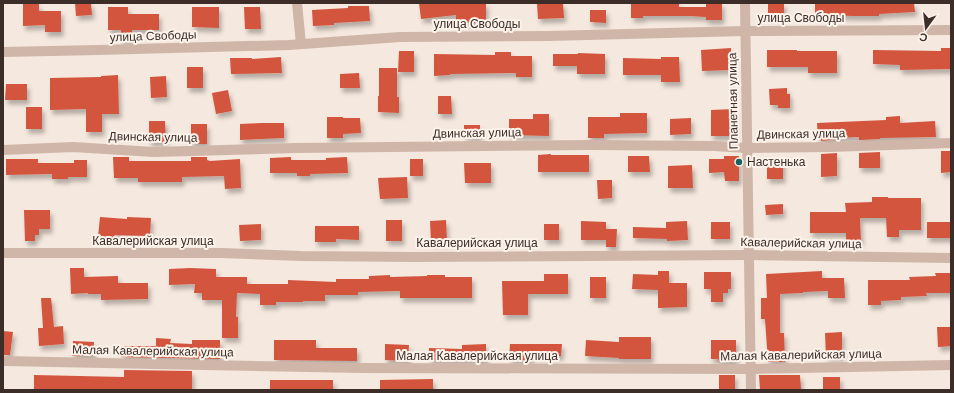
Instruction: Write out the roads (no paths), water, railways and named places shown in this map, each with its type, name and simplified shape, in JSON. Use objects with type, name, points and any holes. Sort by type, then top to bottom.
[{"type":"street","points":[[297,3],[301,44]]},
{"type":"street","name":"Планетная улица","points":[[745,3],[751,390]]},
{"type":"street","name":"улица Свободы","points":[[3,52],[301,44],[400,37],[548,36],[745,31],[951,30]]},
{"type":"street","name":"Двинская улица","points":[[3,150],[73,147],[154,152],[296,148],[591,145],[714,146],[747,148],[951,143]]},
{"type":"street","name":"Кавалерийская улица","points":[[3,253],[221,253],[301,256],[749,255],[951,258]]},
{"type":"street","name":"Малая Кавалерийская улица","points":[[3,361],[362,368],[751,369],[951,365]]},
{"type":"place","name":"Настенька","points":[[739,162]]}]
